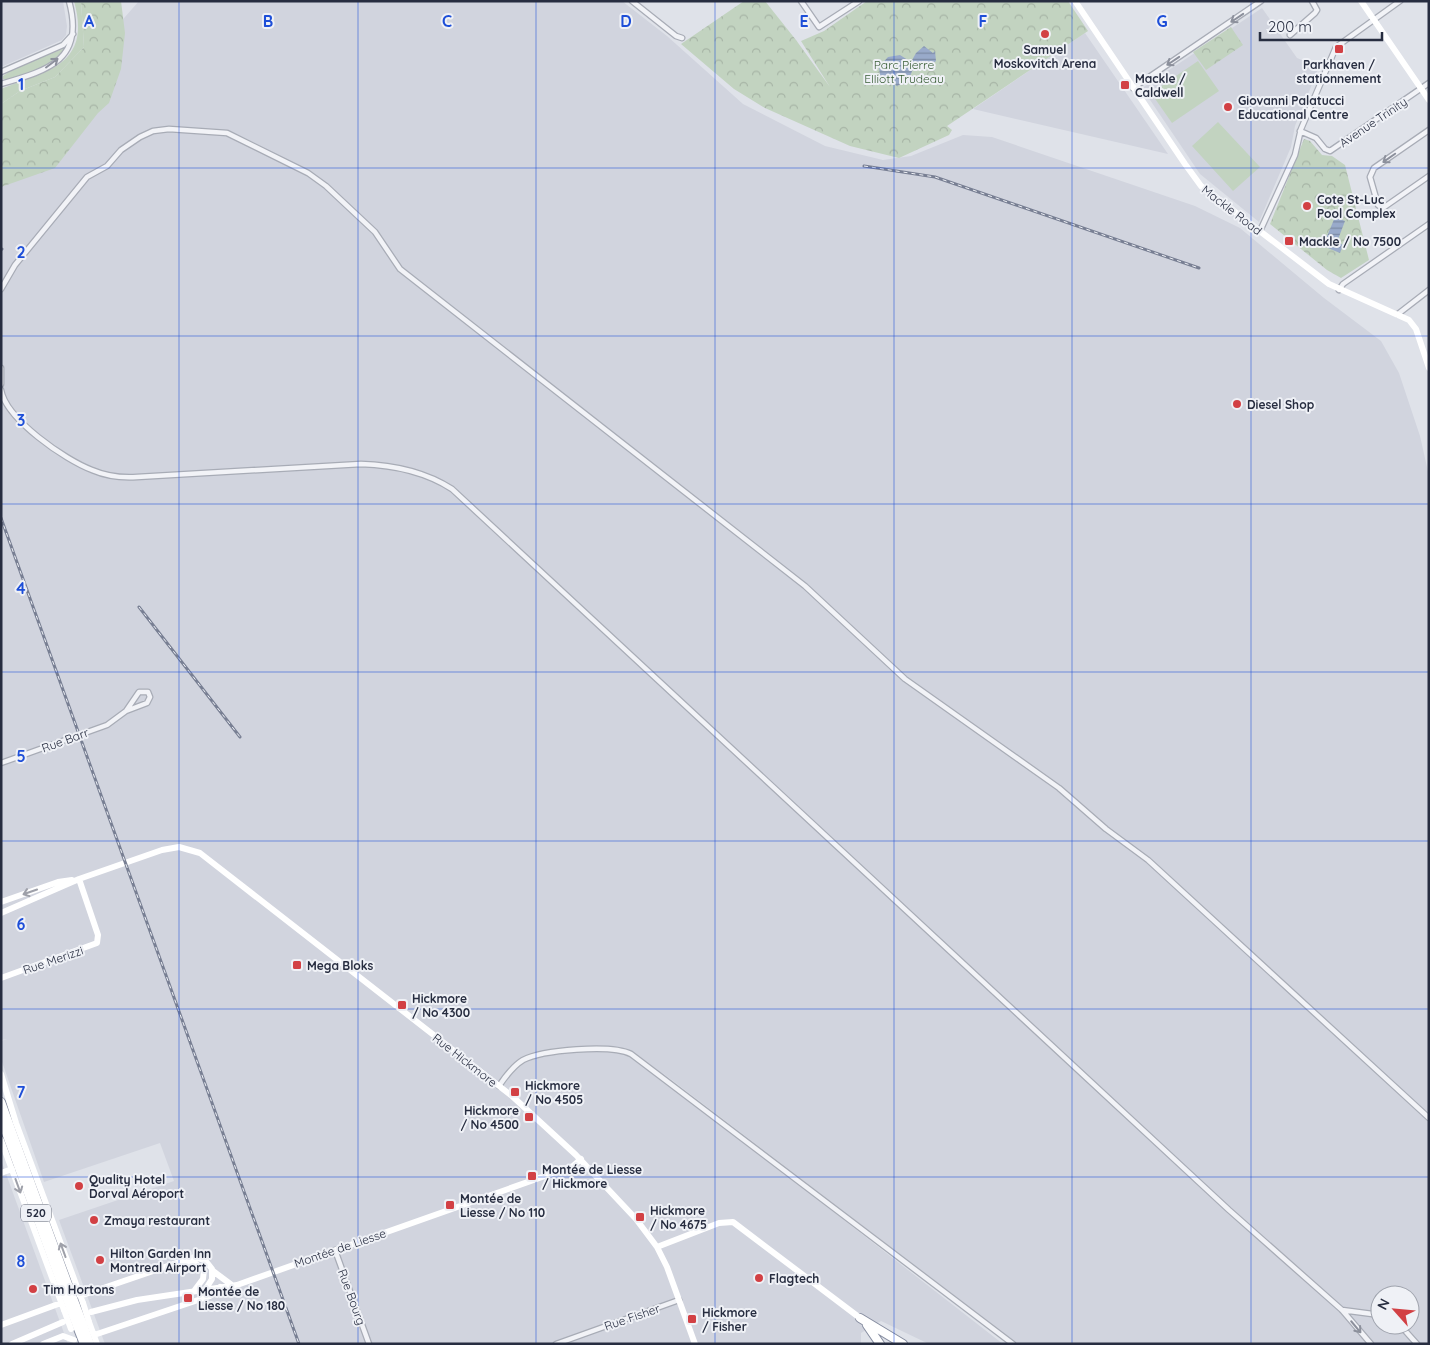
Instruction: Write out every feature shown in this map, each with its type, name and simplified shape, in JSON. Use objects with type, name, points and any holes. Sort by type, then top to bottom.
[{"type":"highway","name":"520","points":[[1,1102],[73,1307]]},
{"type":"highway","name":"520","points":[[1,1119],[80,1325],[90,1344]]},
{"type":"highway","points":[[860,1318],[876,1336],[880,1344]]},
{"type":"highway","points":[[860,1318],[903,1344]]},
{"type":"highway","name":"520","points":[[80,1325],[84,1344]]},
{"type":"street","points":[[1,84],[19,79],[50,65],[69,49],[73,33],[69,1]]},
{"type":"street","points":[[632,1],[676,36],[682,38]]},
{"type":"street","points":[[801,1],[819,27],[858,2]]},
{"type":"street","points":[[1134,88],[1261,1]]},
{"type":"street","points":[[1290,35],[1315,13],[1316,6],[1312,1]]},
{"type":"street","points":[[1361,1],[1429,100]]},
{"type":"street","points":[[1260,231],[1295,154],[1300,131],[1336,47],[1400,1]]},
{"type":"street","name":"Mackle Road","points":[[1078,3],[1197,181],[1322,280],[1339,290],[1409,320],[1415,327],[1429,368]]},
{"type":"street","points":[[1,72],[63,45],[73,33]]},
{"type":"street","name":"Avenue Trinity","points":[[1300,131],[1316,138],[1329,151],[1429,83]]},
{"type":"street","points":[[1,289],[16,265],[83,180],[107,166],[126,146],[146,134],[169,129],[227,133],[308,173],[326,186],[375,232],[400,269],[805,586],[905,679],[1059,788],[1100,824],[1148,860],[1429,1118]]},
{"type":"street","points":[[1429,130],[1371,171],[1370,180],[1378,205],[1383,208],[1429,176]]},
{"type":"street","points":[[1339,290],[1342,284],[1429,224]]},
{"type":"street","points":[[1398,314],[1429,290]]},
{"type":"street","points":[[1,368],[3,374],[1,384]]},
{"type":"street","points":[[1,390],[6,403],[34,433],[72,461],[104,474],[137,477],[361,464],[410,470],[452,489],[1229,1210],[1342,1310],[1371,1344]]},
{"type":"street","name":"Rue Barr","points":[[1,763],[107,725],[126,711],[147,703],[150,697],[148,692],[139,692],[126,711]]},
{"type":"street","name":"Rue Hickmore","points":[[79,879],[168,849],[179,847],[198,852],[499,1086],[581,1159],[636,1219],[658,1247],[695,1344]]},
{"type":"street","points":[[1,902],[58,882],[79,879]]},
{"type":"street","points":[[1,913],[79,879]]},
{"type":"street","name":"Rue Merizzi","points":[[1,978],[97,943],[98,935],[79,879]]},
{"type":"street","points":[[499,1086],[516,1065],[533,1056],[606,1048],[631,1054],[1013,1344]]},
{"type":"street","points":[[1,1074],[16,1123],[80,1296]]},
{"type":"street","points":[[1,1140],[61,1303]]},
{"type":"street","name":"Montée de Liesse","points":[[91,1312],[124,1302],[233,1286],[573,1166],[581,1159]]},
{"type":"street","points":[[1,1173],[12,1169]]},
{"type":"street","points":[[658,1247],[719,1223],[736,1223],[860,1318]]},
{"type":"street","name":"Rue Bourg","points":[[336,1250],[369,1344]]},
{"type":"street","points":[[73,1307],[80,1296],[191,1257],[200,1257],[209,1263],[213,1271],[233,1286]]},
{"type":"street","points":[[181,1262],[196,1263],[204,1269],[204,1278],[194,1291]]},
{"type":"street","points":[[205,1290],[211,1280],[213,1271]]},
{"type":"street","points":[[94,1335],[212,1295],[220,1287]]},
{"type":"street","name":"Rue Fisher","points":[[556,1344],[679,1300]]},
{"type":"street","points":[[1,1325],[61,1303],[73,1307]]},
{"type":"street","points":[[73,1307],[80,1325],[94,1335],[97,1344]]},
{"type":"street","points":[[1342,1310],[1370,1314]]},
{"type":"street","points":[[12,1344],[63,1322]]},
{"type":"street","points":[[43,1344],[63,1336],[75,1342],[80,1325]]},
{"type":"shaded area","points":[[1,1],[63,1],[67,26],[66,35],[62,40],[1,67]]},
{"type":"shaded area","points":[[139,1],[622,1],[667,36],[743,104],[825,146],[883,160],[911,156],[963,135],[992,137],[1195,206],[1240,228],[1324,298],[1381,341],[1399,373],[1420,436],[1429,476],[1429,1344],[1012,1344],[985,1319],[660,1071],[763,1157],[1003,1344],[929,1344],[881,1321],[861,1333],[861,1344],[105,1344],[59,1220],[174,1181],[160,1143],[44,1182],[1,1059],[1,1041],[7,1039],[1,1040],[1,180],[118,25]]},
{"type":"shaded area","name":"Giovanni Palatucci Educational Centre","points":[[1262,8],[1297,58],[1319,67],[1295,126],[1291,147],[1259,222],[1200,174],[1142,88]]},
{"type":"shaded area","points":[[1085,33],[1168,154],[973,109]]},
{"type":"shaded area","points":[[1,1160],[68,1344],[1,1344]]},
{"type":"green space","points":[[74,1],[81,1],[84,47],[55,77],[20,91],[1,104],[1,89],[49,70],[71,52],[77,39],[78,22]]},
{"type":"green space","points":[[81,1],[121,1],[125,33],[121,69],[109,103],[98,113],[55,168],[1,187],[1,104],[20,91],[55,77],[84,47]]},
{"type":"green space","name":"Parc Pierre Elliott Trudeau","points":[[744,1],[765,1],[830,87],[801,41],[824,31],[867,1],[1068,1],[1088,31],[947,126],[952,130],[949,135],[899,158],[850,146],[765,108],[734,89],[681,44]]},
{"type":"green space","points":[[1231,27],[1243,45],[1206,70],[1193,52]]},
{"type":"green space","points":[[65,48],[54,59],[37,70],[19,77],[3,79],[3,76],[13,69]]},
{"type":"green space","points":[[1198,61],[1219,91],[1172,123],[1151,93]]},
{"type":"green space","points":[[1218,122],[1260,167],[1233,191],[1192,146]]},
{"type":"green space","points":[[1304,139],[1310,141],[1322,155],[1332,156],[1345,165],[1369,260],[1341,278],[1327,270],[1270,224]]},
{"type":"water","points":[[924,46],[933,53],[935,51],[936,61],[925,69],[913,69],[907,83],[896,86],[894,80],[884,80],[880,75],[879,67],[888,57],[900,55],[911,62],[916,53]]},
{"type":"water","points":[[1335,217],[1345,221],[1337,242],[1343,245],[1340,253],[1323,246]]},
{"type":"railway","points":[[864,166],[935,177],[1199,268]]},
{"type":"railway","points":[[1,518],[299,1344]]},
{"type":"railway","points":[[139,607],[240,737]]},
{"type":"place","name":"Samuel Moskovitch Arena","points":[[1045,34]]},
{"type":"place","name":"Parkhaven / stationnement","points":[[1339,49]]},
{"type":"place","name":"Mackle / Caldwell","points":[[1125,85]]},
{"type":"place","name":"Giovanni Palatucci Educational Centre","points":[[1228,107]]},
{"type":"place","name":"Cote St-Luc Pool Complex","points":[[1307,206]]},
{"type":"place","name":"Mackle / No 7500","points":[[1289,241]]},
{"type":"place","name":"Diesel Shop","points":[[1237,404]]},
{"type":"place","name":"Mega Bloks","points":[[297,965]]},
{"type":"place","name":"Hickmore / No 4300","points":[[402,1005]]},
{"type":"place","name":"Hickmore / No 4505","points":[[515,1092]]},
{"type":"place","name":"Hickmore / No 4500","points":[[529,1117]]},
{"type":"place","name":"Montée de Liesse / Hickmore","points":[[532,1176]]},
{"type":"place","name":"Quality Hotel Dorval Aéroport","points":[[79,1186]]},
{"type":"place","name":"Montée de Liesse / No 110","points":[[450,1205]]},
{"type":"place","name":"Hickmore / No 4675","points":[[640,1217]]},
{"type":"place","name":"Zmaya restaurant","points":[[94,1220]]},
{"type":"place","name":"Hilton Garden Inn Montreal Airport","points":[[100,1260]]},
{"type":"place","name":"Flagtech","points":[[759,1278]]},
{"type":"place","name":"Tim Hortons","points":[[33,1289]]},
{"type":"place","name":"Montée de Liesse / No 180","points":[[188,1298]]},
{"type":"place","name":"Hickmore / Fisher","points":[[692,1319]]}]
